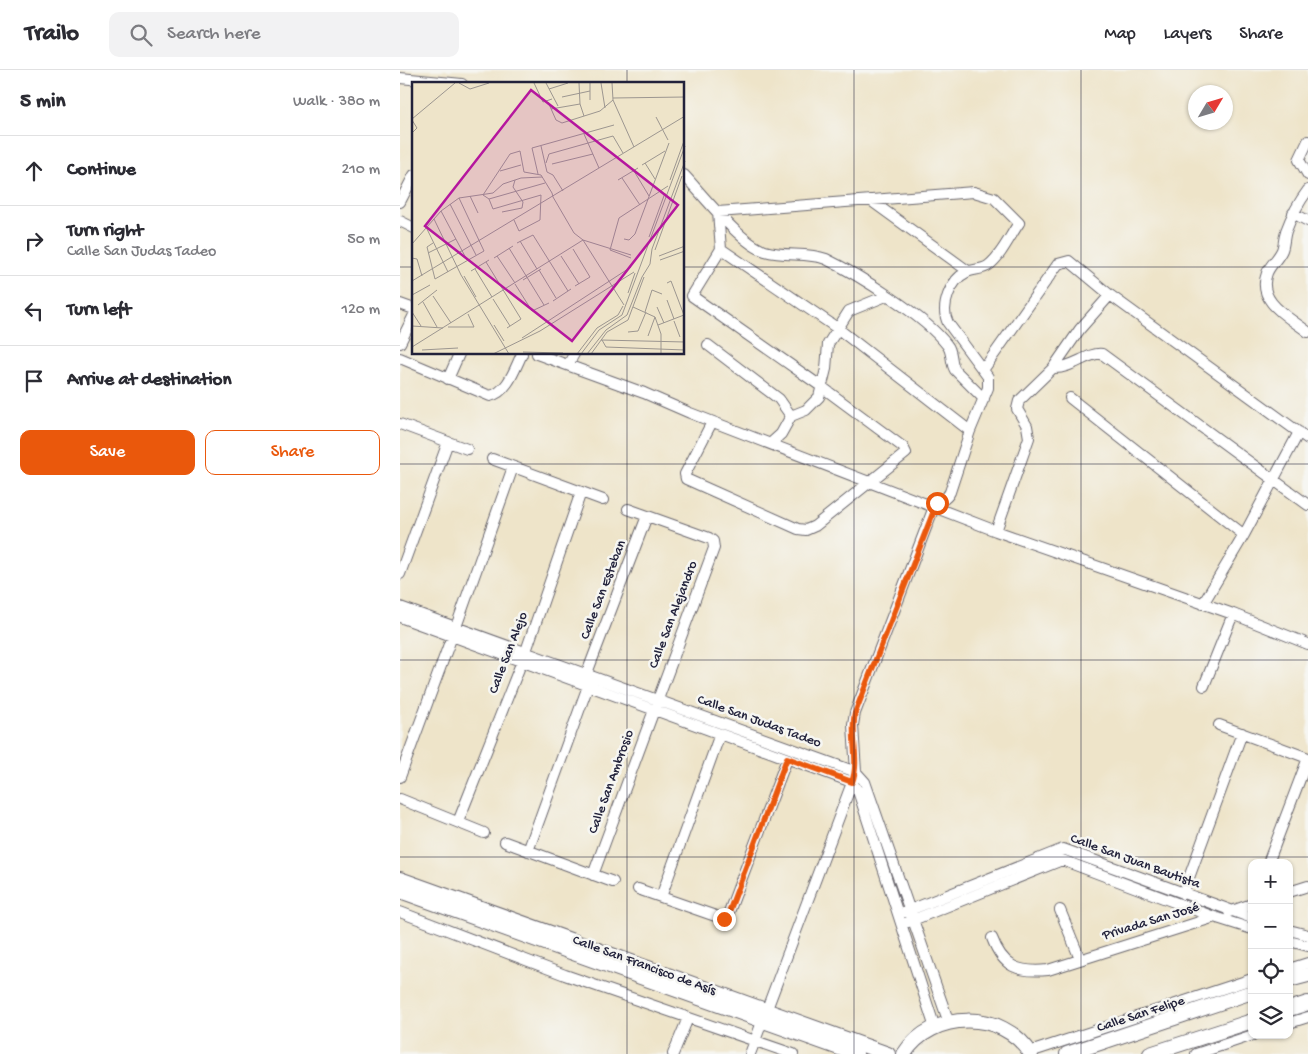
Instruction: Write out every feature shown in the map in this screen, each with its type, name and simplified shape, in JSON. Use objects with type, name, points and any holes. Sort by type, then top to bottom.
[{"type":"main road","name":"Calle San Francisco de Asís","points":[[400,879],[764,1015],[856,1054]]},
{"type":"main road","name":"Calle San Francisco de Asís","points":[[400,890],[764,1015],[888,1054]]},
{"type":"main road","points":[[1293,979],[1308,974]]},
{"type":"main road","points":[[1067,1054],[1248,993]]},
{"type":"main road","points":[[1293,1008],[1308,1003]]},
{"type":"main road","points":[[904,1054],[916,1038],[935,1028],[948,1023],[974,1020],[997,1025],[1017,1038],[1031,1053]]},
{"type":"main road","points":[[1150,1054],[1248,1022]]},
{"type":"street","points":[[400,78],[441,82]]},
{"type":"street","points":[[1308,141],[1299,160],[1308,175]]},
{"type":"street","points":[[685,176],[739,234],[756,247],[765,251],[815,255],[826,259],[912,313],[945,342],[949,347],[950,359],[955,370],[984,399]]},
{"type":"street","points":[[400,202],[412,179]]},
{"type":"street","points":[[1308,190],[1294,213],[1282,250],[1267,272],[1265,294],[1272,304],[1308,332]]},
{"type":"street","points":[[718,212],[974,192],[994,198],[1019,223],[988,265],[968,271],[953,282],[944,315],[983,370],[989,383],[970,431],[950,492],[945,500],[937,503],[934,507],[855,713],[853,725],[854,777],[750,1054]]},
{"type":"street","points":[[870,200],[968,271]]},
{"type":"street","points":[[712,422],[685,474],[686,479],[798,529],[806,530],[815,526],[903,457],[905,450],[822,387],[692,296],[721,249],[718,212]]},
{"type":"street","points":[[1294,213],[1308,221]]},
{"type":"street","points":[[400,221],[412,227]]},
{"type":"street","points":[[721,249],[836,328],[970,431]]},
{"type":"street","points":[[983,370],[1058,264],[1064,261],[1074,264],[1110,295],[1308,438]]},
{"type":"street","points":[[996,531],[1029,438],[1028,430],[1018,413],[1017,405],[1053,368],[1080,329],[1110,295]]},
{"type":"street","points":[[772,443],[781,434],[791,416],[814,404],[822,387],[828,344],[836,328],[849,311],[886,296]]},
{"type":"street","points":[[400,304],[412,308]]},
{"type":"street","points":[[400,344],[412,319]]},
{"type":"street","points":[[708,346],[779,399],[791,416]]},
{"type":"street","points":[[1053,368],[1068,367],[1096,353],[1102,354],[1308,505]]},
{"type":"street","points":[[448,379],[459,355]]},
{"type":"street","points":[[400,358],[484,395],[497,395],[506,386],[522,355]]},
{"type":"street","points":[[540,355],[644,392],[712,422],[772,443],[996,531],[1233,614],[1308,644]]},
{"type":"street","points":[[568,365],[573,355]]},
{"type":"street","points":[[1070,398],[1244,535]]},
{"type":"street","points":[[400,424],[467,449]]},
{"type":"street","points":[[1204,604],[1244,535],[1299,432]]},
{"type":"street","points":[[400,574],[448,442]]},
{"type":"street","points":[[492,460],[603,500]]},
{"type":"street","points":[[400,777],[513,467]]},
{"type":"street","name":"Calle San Alejo","points":[[458,822],[526,651],[581,492]]},
{"type":"street","points":[[628,510],[647,516]]},
{"type":"street","name":"Calle San Alejandro","points":[[647,516],[713,541],[714,550],[657,700]]},
{"type":"street","name":"Calle San Esteban","points":[[587,673],[647,516]]},
{"type":"street","name":"Calle San Judas Tadeo","points":[[400,607],[521,662],[787,758],[854,777]]},
{"type":"street","points":[[1204,686],[1233,614]]},
{"type":"street","name":"Calle San Judas Tadeo","points":[[400,617],[526,651],[854,777]]},
{"type":"street","points":[[528,850],[588,686]]},
{"type":"street","name":"Calle San Ambrosio","points":[[593,874],[657,700]]},
{"type":"street","points":[[1219,725],[1308,758],[1270,859]]},
{"type":"street","points":[[1183,894],[1242,733]]},
{"type":"street","points":[[661,897],[720,734]]},
{"type":"street","points":[[638,888],[720,920],[727,916],[787,758]]},
{"type":"street","points":[[854,777],[865,782],[906,918],[935,1028]]},
{"type":"street","points":[[400,799],[484,833]]},
{"type":"street","points":[[505,842],[613,882]]},
{"type":"street","name":"Calle San Juan Bautista","points":[[906,918],[1063,849],[1230,912],[1248,917]]},
{"type":"street","name":"Calle San Juan Bautista","points":[[906,918],[1062,860],[1214,917],[1248,928]]},
{"type":"street","points":[[1293,891],[1308,886]]},
{"type":"street","name":"Privada San José","points":[[992,938],[997,952],[1006,963],[1028,970],[1048,970],[1248,905]]},
{"type":"street","points":[[1060,910],[1080,959]]},
{"type":"street","points":[[400,912],[565,975],[793,1054]]},
{"type":"street","points":[[906,918],[948,1023]]},
{"type":"street","points":[[1293,931],[1308,935]]},
{"type":"street","points":[[1293,941],[1308,946]]},
{"type":"street","points":[[1293,967],[1308,963]]},
{"type":"street","name":"Calle San Felipe","points":[[1031,1053],[1248,980]]},
{"type":"street","points":[[1293,1022],[1308,1017]]},
{"type":"street","points":[[673,1054],[688,1018]]},
{"type":"street","points":[[1196,1054],[1248,1037]]},
{"type":"route","points":[[724,919],[729,912],[787,758],[852,782],[856,772],[853,745],[855,713],[937,503]]}]
